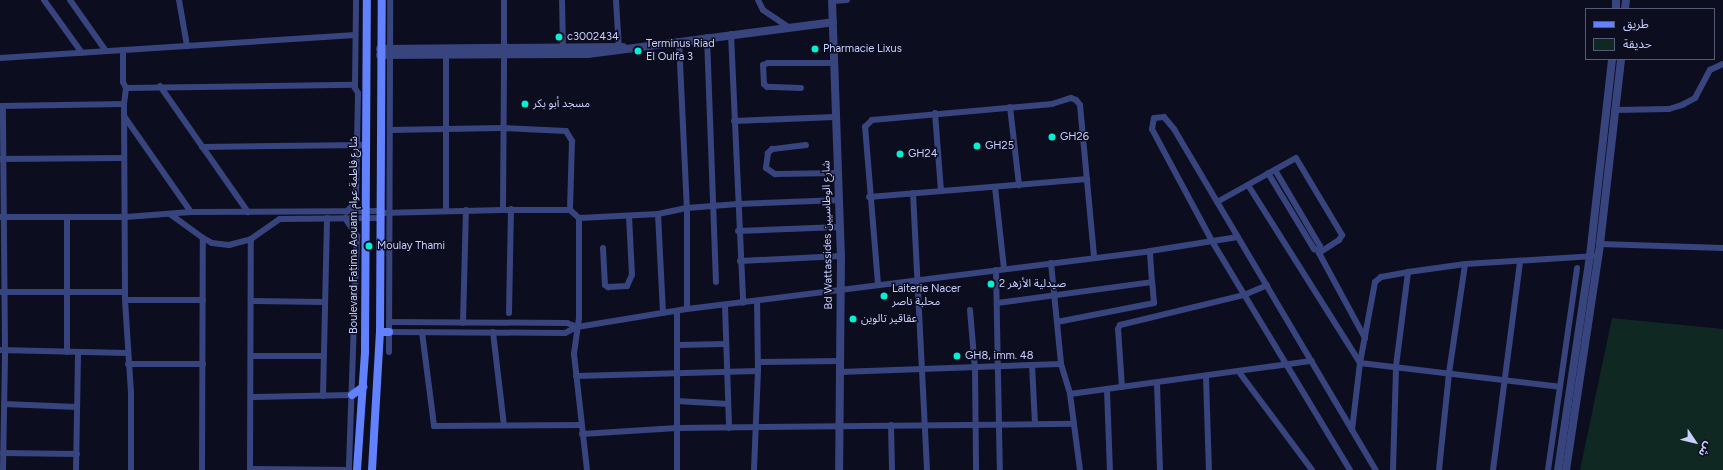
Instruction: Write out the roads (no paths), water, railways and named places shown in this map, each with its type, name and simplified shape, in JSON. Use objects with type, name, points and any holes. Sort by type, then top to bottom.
[{"type":"main road","name":"Boulevard Fatima Aouam شارع فاطمة عوام","points":[[357,470],[364,387],[364,215],[367,0]]},
{"type":"main road","points":[[372,470],[380,332],[380,52],[382,0]]},
{"type":"main road","points":[[380,332],[389,332]]},
{"type":"main road","points":[[352,395],[364,387]]},
{"type":"street","points":[[44,0],[82,53]]},
{"type":"street","points":[[70,0],[106,51]]},
{"type":"street","points":[[179,0],[187,46]]},
{"type":"street","points":[[346,215],[356,198],[358,93],[355,87],[356,0]]},
{"type":"street","points":[[389,352],[390,0]]},
{"type":"street","points":[[503,210],[502,128],[504,0]]},
{"type":"street","points":[[562,0],[563,46]]},
{"type":"street","points":[[616,0],[619,48]]},
{"type":"street","points":[[758,0],[767,13],[788,27]]},
{"type":"street","points":[[832,1],[847,0]]},
{"type":"street","name":"Bd Wattassides شارع الوطاسيين","points":[[832,1],[835,117],[840,200],[839,470]]},
{"type":"street","points":[[390,52],[446,56],[563,46],[630,48],[833,22]]},
{"type":"street","points":[[731,34],[738,231],[743,303]]},
{"type":"street","points":[[0,58],[355,35]]},
{"type":"street","points":[[707,37],[716,282]]},
{"type":"street","points":[[679,41],[687,208],[687,310]]},
{"type":"street","points":[[380,52],[504,51],[588,54],[619,48]]},
{"type":"street","points":[[123,50],[124,82],[126,88],[124,104],[126,217],[125,300],[131,470]]},
{"type":"street","points":[[446,56],[448,129],[446,211]]},
{"type":"street","points":[[1566,470],[1594,256],[1612,60]]},
{"type":"street","points":[[1558,470],[1594,256],[1600,244],[1621,60]]},
{"type":"street","points":[[801,88],[765,86],[763,65],[768,62],[833,63]]},
{"type":"street","points":[[1616,110],[1669,109],[1682,105],[1695,98],[1710,70],[1723,64]]},
{"type":"street","points":[[126,88],[160,86],[349,84],[355,87]]},
{"type":"street","points":[[160,86],[248,212]]},
{"type":"street","points":[[878,284],[869,197],[865,127],[867,122],[872,120],[935,113],[1052,104],[1071,98],[1077,102],[1087,179],[1094,257]]},
{"type":"street","points":[[3,470],[2,106],[124,104]]},
{"type":"street","points":[[1010,107],[1019,185]]},
{"type":"street","points":[[935,113],[941,191]]},
{"type":"street","points":[[124,116],[191,212]]},
{"type":"street","points":[[1350,470],[1285,365],[1212,241],[1152,129],[1151,124],[1154,118],[1158,116],[1168,120],[1376,470]]},
{"type":"street","points":[[734,121],[835,117]]},
{"type":"street","points":[[390,130],[502,128],[562,129],[569,133],[572,141],[570,210]]},
{"type":"street","points":[[806,145],[772,149],[768,152],[766,168],[775,174],[838,173]]},
{"type":"street","points":[[202,147],[365,146]]},
{"type":"street","points":[[1,159],[124,158]]},
{"type":"street","points":[[1217,202],[1294,158],[1298,160],[1342,235],[1339,240],[1319,252]]},
{"type":"street","points":[[1275,170],[1320,246],[1319,252]]},
{"type":"street","points":[[1268,173],[1314,250],[1319,252],[1365,338]]},
{"type":"street","points":[[869,197],[1087,179]]},
{"type":"street","points":[[1248,185],[1360,363]]},
{"type":"street","points":[[995,187],[1004,269]]},
{"type":"street","points":[[914,193],[927,470]]},
{"type":"street","points":[[2,217],[126,217],[191,212],[364,215],[466,210],[570,210],[579,218],[658,214],[687,208],[738,204],[840,200]]},
{"type":"street","points":[[463,322],[466,210]]},
{"type":"street","points":[[509,313],[511,210]]},
{"type":"street","points":[[170,214],[212,243],[229,245],[251,239],[280,219],[327,218],[346,215]]},
{"type":"street","points":[[658,214],[663,313]]},
{"type":"street","points":[[251,239],[252,356],[250,470],[349,470],[357,236],[346,215]]},
{"type":"street","points":[[67,216],[67,352]]},
{"type":"street","points":[[603,248],[605,285],[608,287],[628,286],[632,275],[629,216]]},
{"type":"street","points":[[323,396],[327,218]]},
{"type":"street","points":[[579,218],[578,327],[574,354],[587,470]]},
{"type":"street","points":[[738,231],[840,227]]},
{"type":"street","points":[[389,332],[565,333],[578,327],[676,311],[757,302],[878,284],[1150,251],[1238,236]]},
{"type":"street","points":[[202,470],[203,238]]},
{"type":"street","points":[[1600,244],[1723,248]]},
{"type":"street","points":[[1057,322],[1153,304],[1150,251]]},
{"type":"street","points":[[740,261],[840,256]]},
{"type":"street","points":[[1352,430],[1360,363],[1377,279],[1408,272],[1465,264],[1594,256]]},
{"type":"street","points":[[1493,470],[1520,261]]},
{"type":"street","points":[[1051,263],[1061,364],[1070,394],[1080,470]]},
{"type":"street","points":[[1439,470],[1449,373],[1465,264]]},
{"type":"street","points":[[1548,470],[1577,268]]},
{"type":"street","points":[[996,270],[1000,470]]},
{"type":"street","points":[[1393,470],[1396,366],[1408,272]]},
{"type":"street","points":[[997,303],[1054,297],[1152,282]]},
{"type":"street","points":[[1122,387],[1118,329],[1120,325],[1244,295],[1267,285]]},
{"type":"street","points":[[2,292],[125,292]]},
{"type":"street","points":[[125,300],[203,300]]},
{"type":"street","points":[[252,301],[324,302]]},
{"type":"street","points":[[754,470],[758,371],[757,302]]},
{"type":"street","points":[[725,305],[729,428]]},
{"type":"street","points":[[970,310],[975,369],[976,470]]},
{"type":"street","points":[[676,311],[677,470]]},
{"type":"street","points":[[389,322],[567,323],[578,327]]},
{"type":"street","points":[[422,332],[433,424],[582,425]]},
{"type":"street","points":[[493,332],[504,425]]},
{"type":"street","points":[[677,345],[726,344]]},
{"type":"street","points":[[3,350],[127,353]]},
{"type":"street","points":[[76,470],[78,352]]},
{"type":"street","points":[[252,356],[324,356]]},
{"type":"street","points":[[758,362],[840,361]]},
{"type":"street","points":[[1070,394],[1157,384],[1312,361]]},
{"type":"street","points":[[1360,363],[1396,366],[1560,387]]},
{"type":"street","points":[[128,364],[203,364]]},
{"type":"street","points":[[840,372],[975,369],[1061,364]]},
{"type":"street","points":[[1032,366],[1035,424]]},
{"type":"street","points":[[576,376],[758,371]]},
{"type":"street","points":[[1240,372],[1312,470]]},
{"type":"street","points":[[1206,377],[1209,470]]},
{"type":"street","points":[[1157,384],[1160,470]]},
{"type":"street","points":[[1107,390],[1110,470]]},
{"type":"street","points":[[251,396],[352,395]]},
{"type":"street","points":[[677,401],[728,404]]},
{"type":"street","points":[[4,404],[77,407]]},
{"type":"street","points":[[582,434],[677,428],[1074,424]]},
{"type":"street","points":[[891,425],[892,470]]},
{"type":"street","points":[[3,453],[77,454]]},
{"type":"place","name":"c3002434","points":[[559,37]]},
{"type":"place","name":"Pharmacie Lixus","points":[[815,49]]},
{"type":"place","name":"Terminus Riad El Oulfa 3","points":[[638,51]]},
{"type":"place","name":"مسجد أبو بكر","points":[[525,104]]},
{"type":"place","name":"GH26","points":[[1052,137]]},
{"type":"place","name":"GH25","points":[[977,146]]},
{"type":"place","name":"GH24","points":[[900,154]]},
{"type":"place","name":"Moulay Thami","points":[[369,246]]},
{"type":"place","name":"صيدلية الأزهر 2","points":[[991,284]]},
{"type":"place","name":"Laiterie Nacer محلبة ناصر","points":[[884,296]]},
{"type":"place","name":"عقاقير تالوين","points":[[853,319]]},
{"type":"place","name":"GH8, imm. 48","points":[[957,356]]}]
